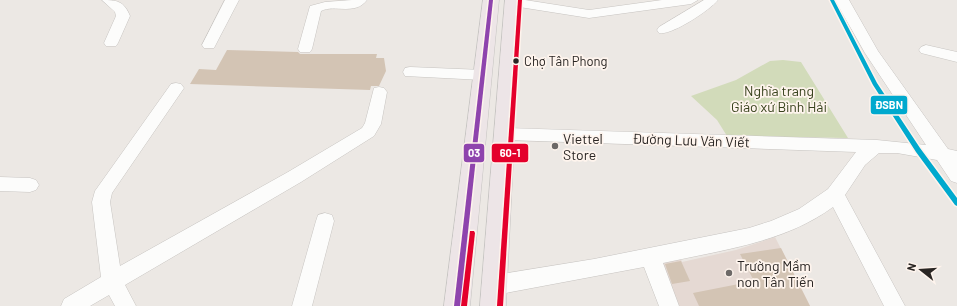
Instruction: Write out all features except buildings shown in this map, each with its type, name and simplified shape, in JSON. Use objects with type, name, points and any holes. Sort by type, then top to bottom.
[{"type":"main road","points":[[457,306],[491,0]]},
{"type":"main road","points":[[494,296],[513,1]]},
{"type":"main road","points":[[483,75],[508,76]]},
{"type":"main road","points":[[476,132],[505,134]]},
{"type":"street","points":[[109,0],[121,10],[123,16],[111,42]]},
{"type":"street","points":[[209,45],[232,0]]},
{"type":"street","points":[[305,49],[315,10],[318,5],[325,3],[350,4],[357,3],[360,0]]},
{"type":"street","points":[[513,1],[590,14],[691,0]]},
{"type":"street","points":[[664,30],[705,6],[711,0]]},
{"type":"street","points":[[842,0],[872,53],[949,156],[957,176]]},
{"type":"street","points":[[926,50],[957,57]]},
{"type":"street","points":[[410,72],[483,75]]},
{"type":"street","points":[[126,306],[112,281],[101,202],[104,191],[176,88]]},
{"type":"street","points":[[71,306],[112,281],[292,179],[368,132],[373,124],[378,92]]},
{"type":"street","name":"Đường Lưu Văn Viết","points":[[505,134],[871,150],[903,147],[949,156]]},
{"type":"street","points":[[494,296],[594,268],[749,236],[772,229],[804,215],[835,193],[871,150]]},
{"type":"street","points":[[0,184],[30,185]]},
{"type":"street","points":[[835,193],[895,306]]},
{"type":"street","points":[[302,306],[325,221]]},
{"type":"street","points":[[650,256],[670,306]]},
{"type":"shaded area","name":"Trường Mầm non Tân Tiến","points":[[775,237],[810,306],[677,306],[659,261],[679,255],[682,262],[736,250]]},
{"type":"green space","name":"Nghĩa trang Giáo xứ Bình Hải","points":[[783,60],[801,62],[848,138],[727,136],[717,120],[691,96],[736,80],[770,61]]},
{"type":"transit line","name":"03","points":[[457,306],[491,0]]},
{"type":"transit line","name":"60-1","points":[[500,306],[520,0]]},
{"type":"transit line","name":"ĐSBN","points":[[832,0],[875,84],[918,150],[957,203]]},
{"type":"transit line","name":"60-1","points":[[464,306],[472,233]]},
{"type":"place","name":"Chợ Tân Phong","points":[[516,61]]},
{"type":"place","name":"Viettel Store","points":[[555,146]]},
{"type":"place","name":"Trường Mầm non Tân Tiến","points":[[729,273]]}]
